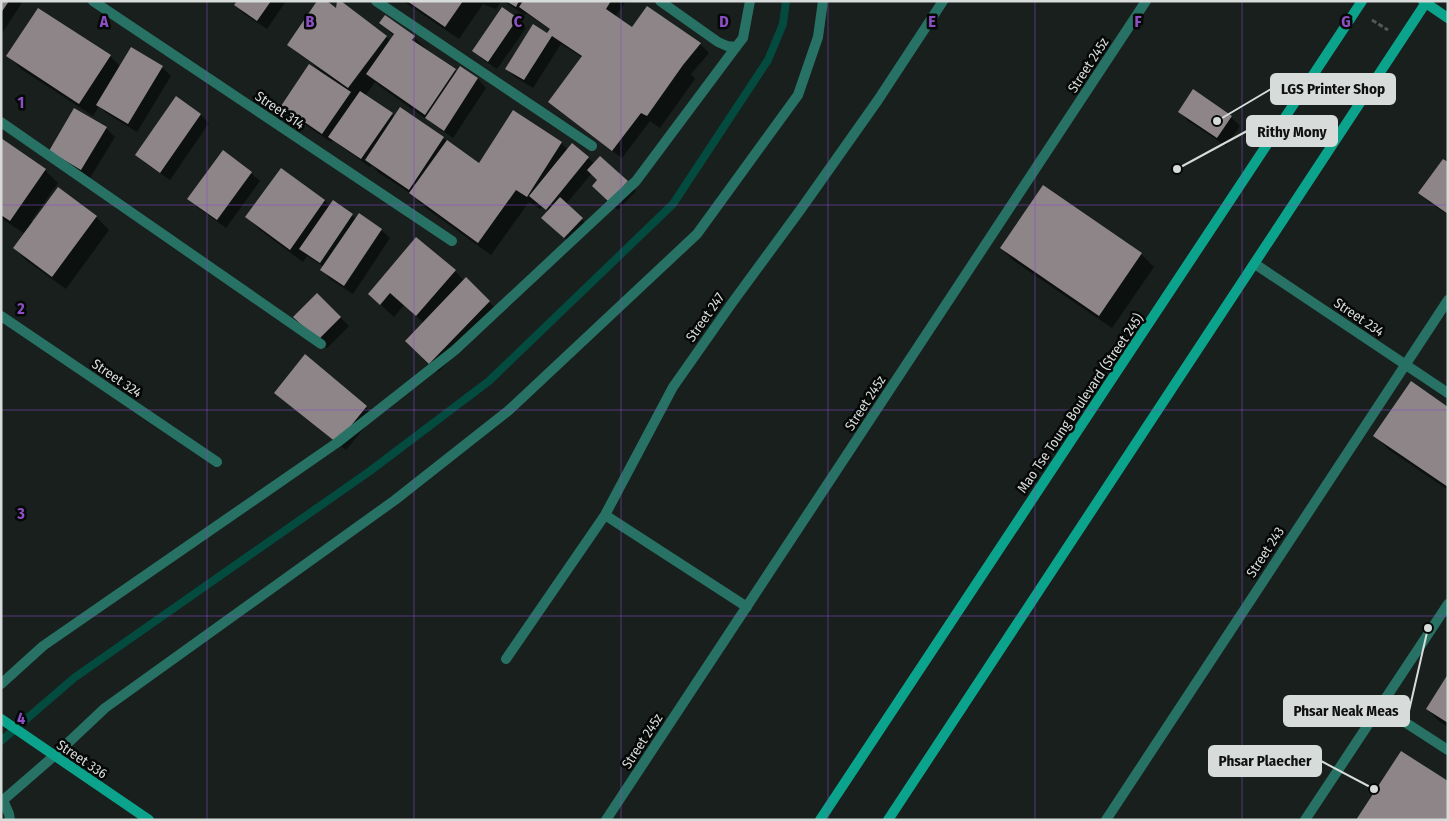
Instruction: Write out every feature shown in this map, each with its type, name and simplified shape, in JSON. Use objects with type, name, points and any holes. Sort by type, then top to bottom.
[{"type":"main road","points":[[888,820],[1255,264],[1425,2],[1448,18]]},
{"type":"main road","name":"Mao Tse Toung Boulevard (Street 245)","points":[[820,820],[1359,6]]},
{"type":"main road","name":"Street 336","points":[[1,719],[148,820]]},
{"type":"street","name":"Street 314","points":[[93,1],[452,241]]},
{"type":"street","points":[[376,1],[592,146]]},
{"type":"street","points":[[660,1],[718,42],[736,47]]},
{"type":"street","points":[[1,684],[43,646],[338,442],[456,350],[636,181],[743,38],[750,1]]},
{"type":"street","points":[[10,820],[10,814],[2,801],[49,753],[104,708],[395,500],[508,411],[697,234],[798,95],[818,37],[823,1]]},
{"type":"street","name":"Street 247","points":[[506,659],[605,516],[673,387],[878,100],[943,1]]},
{"type":"street","name":"Street 245z","points":[[606,820],[1146,1]]},
{"type":"street","points":[[1,122],[321,344]]},
{"type":"street","name":"Street 234","points":[[1255,264],[1448,393]]},
{"type":"street","name":"Street 243","points":[[1106,820],[1448,300]]},
{"type":"street","name":"Street 324","points":[[1,316],[217,462]]},
{"type":"street","points":[[605,516],[747,607]]},
{"type":"street","points":[[1305,820],[1448,604]]},
{"type":"street","points":[[1380,706],[1448,750]]},
{"type":"path","points":[[1359,6],[1402,39]]},
{"type":"building","points":[[1,1],[9,1],[1,13]]},
{"type":"building","points":[[237,1],[271,1],[257,21],[234,5]]},
{"type":"building","points":[[317,1],[327,1],[336,8],[337,1],[341,1],[387,36],[348,88],[287,45]]},
{"type":"building","points":[[407,1],[463,1],[445,27]]},
{"type":"building","points":[[506,1],[519,1],[516,7]]},
{"type":"building","points":[[523,1],[611,1],[606,9],[632,27],[647,6],[701,43],[647,116],[641,113],[612,151],[548,102],[582,56],[552,36],[524,80],[505,69],[533,24],[547,33],[550,29],[519,7]]},
{"type":"building","points":[[502,7],[518,18],[488,62],[472,51]]},
{"type":"building","points":[[38,8],[111,55],[79,104],[6,56]]},
{"type":"building","points":[[385,15],[415,36],[412,40],[456,69],[425,115],[366,74],[394,34],[379,23]]},
{"type":"building","points":[[131,47],[163,66],[128,124],[96,105]]},
{"type":"building","points":[[309,64],[351,92],[322,134],[281,106]]},
{"type":"building","points":[[460,66],[478,78],[444,131],[425,118]]},
{"type":"building","points":[[1193,89],[1232,116],[1217,138],[1178,112]]},
{"type":"building","points":[[360,91],[393,113],[361,159],[328,137]]},
{"type":"building","points":[[176,96],[201,114],[160,173],[135,155]]},
{"type":"building","points":[[400,107],[444,137],[409,190],[365,160]]},
{"type":"building","points":[[74,108],[107,127],[81,170],[49,151]]},
{"type":"building","points":[[513,110],[562,142],[527,197],[516,190],[478,243],[409,193],[447,140],[479,163]]},
{"type":"building","points":[[1,138],[46,169],[10,221],[1,215]]},
{"type":"building","points":[[572,143],[589,157],[546,210],[529,196]]},
{"type":"building","points":[[223,150],[252,172],[217,220],[187,199]]},
{"type":"building","points":[[600,156],[628,181],[609,202],[592,186],[597,180],[587,170]]},
{"type":"building","points":[[1443,159],[1448,162],[1448,214],[1418,193]]},
{"type":"building","points":[[281,168],[325,200],[290,250],[245,217]]},
{"type":"building","points":[[1043,185],[1142,253],[1099,316],[1000,248]]},
{"type":"building","points":[[58,187],[97,216],[52,277],[13,248]]},
{"type":"building","points":[[560,197],[583,218],[564,238],[541,218]]},
{"type":"building","points":[[333,200],[353,214],[320,263],[299,249]]},
{"type":"building","points":[[359,213],[382,229],[344,286],[320,270]]},
{"type":"building","points":[[416,237],[456,270],[416,316],[390,293],[380,305],[368,294]]},
{"type":"building","points":[[466,277],[490,301],[429,364],[405,341]]},
{"type":"building","points":[[317,293],[341,317],[318,340],[293,317]]},
{"type":"building","points":[[305,354],[367,406],[337,443],[274,393]]},
{"type":"building","points":[[1411,381],[1448,407],[1448,487],[1373,436]]},
{"type":"building","points":[[1448,674],[1448,723],[1426,709]]},
{"type":"building","points":[[1401,751],[1448,781],[1448,820],[1356,820]]},
{"type":"waterway","points":[[1,741],[74,678],[370,471],[489,381],[673,204],[768,60],[783,24],[786,1]]},
{"type":"place","name":"LGS Printer Shop","points":[[1217,121]]},
{"type":"place","name":"Rithy Mony","points":[[1177,169]]},
{"type":"place","name":"Phsar Neak Meas","points":[[1428,628]]},
{"type":"place","name":"Phsar Plaecher","points":[[1374,789]]}]
